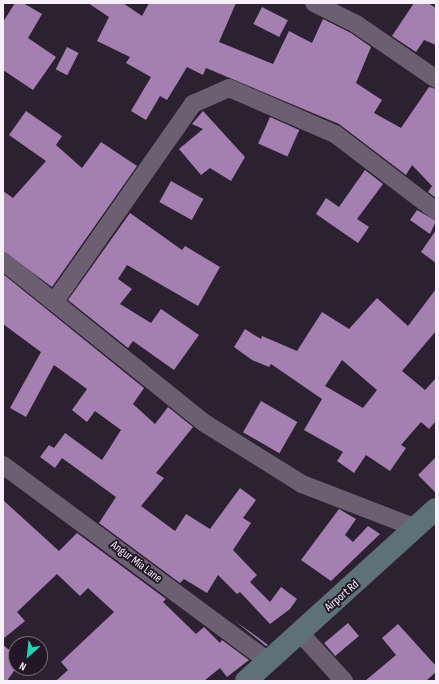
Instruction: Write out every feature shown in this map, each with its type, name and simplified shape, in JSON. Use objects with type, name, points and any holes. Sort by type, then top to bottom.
[{"type":"main road","name":"Airport Rd","points":[[246,681],[436,510]]},
{"type":"street","points":[[314,3],[356,24],[436,79]]},
{"type":"street","points":[[55,301],[193,104],[229,88],[335,134],[436,211]]},
{"type":"street","points":[[3,261],[55,301],[206,424],[302,484],[416,528]]},
{"type":"street","name":"Angur Mia Lane","points":[[3,466],[268,661]]},
{"type":"street","points":[[300,633],[344,681]]},
{"type":"building","points":[[15,3],[23,3],[42,14],[28,38],[56,57],[33,90],[3,70],[3,22]]},
{"type":"building","points":[[88,3],[123,3],[142,16],[149,3],[236,3],[219,42],[273,64],[289,31],[312,43],[323,19],[351,33],[371,47],[356,83],[382,100],[374,113],[401,128],[429,87],[436,89],[436,198],[428,192],[432,186],[412,165],[406,175],[339,124],[206,68],[203,75],[187,67],[167,100],[160,96],[146,120],[131,111],[151,77],[126,63],[130,57],[97,41],[109,17]]},
{"type":"building","points":[[414,3],[428,3],[436,8],[436,45],[424,40],[416,52],[392,36]]},
{"type":"building","points":[[262,7],[288,20],[279,37],[253,24]]},
{"type":"building","points":[[67,47],[79,53],[67,75],[56,69]]},
{"type":"building","points":[[26,111],[62,136],[56,145],[82,168],[101,142],[137,166],[52,287],[3,251],[3,191],[13,198],[46,161],[9,135]]},
{"type":"building","points":[[203,111],[245,157],[231,181],[210,168],[201,175],[179,149],[203,129],[192,124]]},
{"type":"building","points":[[270,117],[299,130],[287,157],[258,143]]},
{"type":"building","points":[[365,170],[383,184],[357,219],[369,227],[358,243],[316,214],[326,198],[339,207]]},
{"type":"building","points":[[171,181],[203,199],[192,220],[159,202]]},
{"type":"building","points":[[417,210],[436,221],[430,234],[410,220]]},
{"type":"building","points":[[130,213],[182,250],[185,246],[220,267],[198,306],[127,265],[118,279],[132,289],[120,304],[151,323],[161,309],[199,335],[174,370],[133,341],[128,348],[68,300]]},
{"type":"building","points":[[436,230],[436,263],[421,252]]},
{"type":"building","points":[[3,274],[144,388],[133,404],[155,424],[168,407],[193,427],[156,473],[164,478],[141,506],[175,531],[186,514],[210,529],[240,488],[256,500],[243,518],[251,523],[233,550],[257,575],[250,582],[270,602],[281,587],[297,599],[290,609],[270,624],[240,592],[237,594],[218,575],[207,593],[184,579],[180,583],[99,523],[116,497],[62,458],[55,468],[40,457],[49,445],[54,448],[65,433],[102,460],[121,430],[95,411],[87,422],[72,410],[87,389],[54,365],[26,417],[10,408],[41,352],[3,324]]},
{"type":"building","points":[[436,289],[436,331],[402,371],[425,390],[436,378],[436,421],[429,429],[421,422],[401,445],[406,448],[390,471],[366,455],[354,473],[337,461],[343,452],[304,430],[322,399],[271,364],[269,367],[252,360],[234,347],[245,329],[261,339],[262,336],[297,351],[322,312],[349,329],[377,298],[408,326]],"holes":[[[342,360],[377,390],[363,408],[325,386]]]},
{"type":"building","points":[[261,401],[297,422],[279,453],[243,432]]},
{"type":"building","points":[[436,457],[436,493],[418,475]]},
{"type":"building","points":[[3,500],[59,551],[77,533],[166,599],[163,602],[196,634],[204,627],[220,643],[222,640],[249,660],[227,677],[220,668],[204,681],[56,681],[68,670],[61,662],[114,612],[88,588],[80,596],[57,574],[17,612],[25,621],[3,639]]},
{"type":"building","points":[[339,509],[356,519],[345,535],[353,542],[368,526],[380,534],[331,581],[301,560]]},
{"type":"building","points":[[235,621],[256,636],[268,645],[266,646]]},
{"type":"building","points":[[348,623],[359,636],[335,656],[324,643]]},
{"type":"building","points":[[398,624],[436,666],[436,672],[426,681],[365,681],[396,655],[382,638]]},
{"type":"building","points":[[3,645],[8,649],[8,676],[10,676],[7,681],[3,681]]}]
